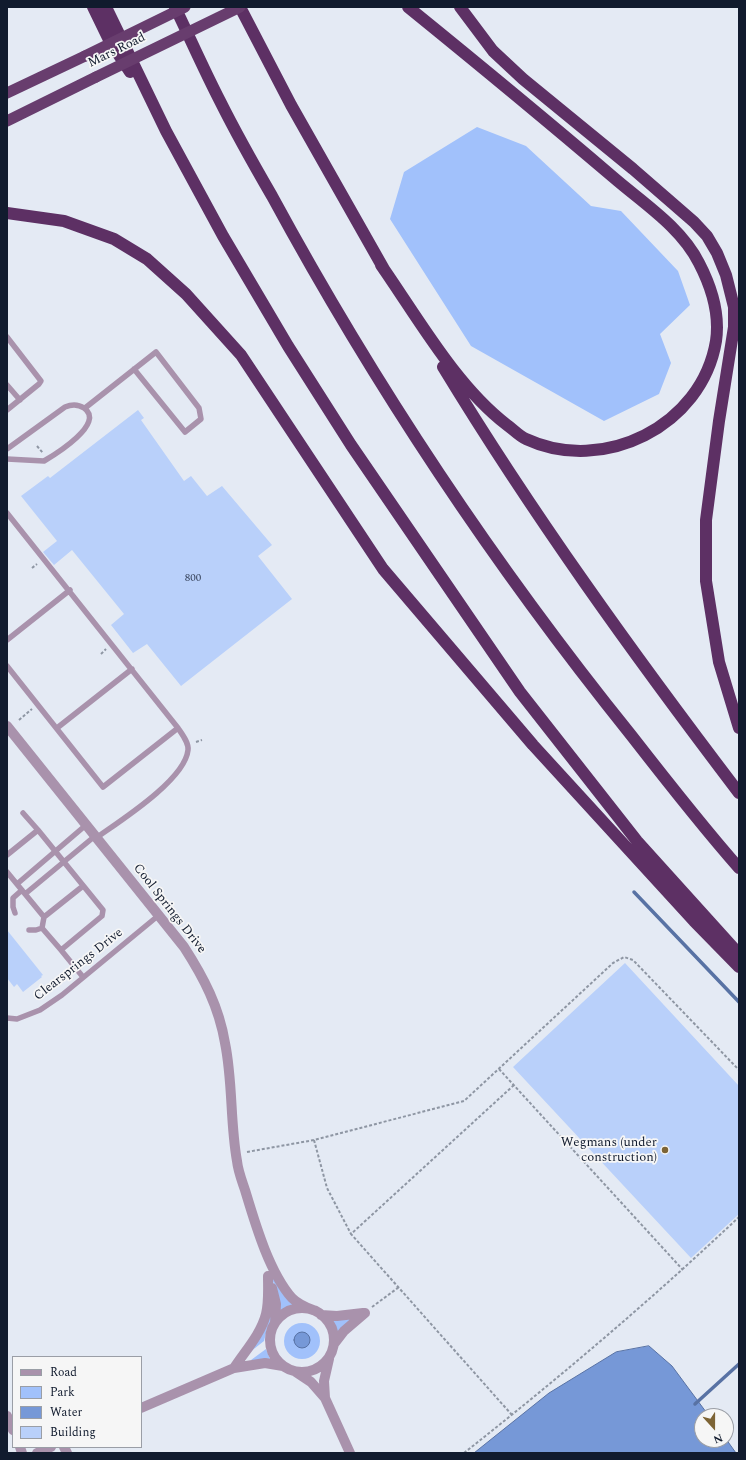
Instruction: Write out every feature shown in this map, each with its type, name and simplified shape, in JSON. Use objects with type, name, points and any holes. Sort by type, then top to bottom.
[{"type":"highway","points":[[93,7],[109,40],[166,131]]},
{"type":"highway","points":[[106,7],[166,131],[223,236],[296,359],[350,445],[520,692],[637,841],[739,954]]},
{"type":"highway","points":[[175,7],[220,101],[292,234],[360,351],[430,461],[502,566],[587,681],[716,842],[739,868]]},
{"type":"highway","name":"Mars Road","points":[[7,93],[185,7]]},
{"type":"highway","points":[[240,7],[291,104],[381,265],[469,409],[529,502],[681,716],[739,793]]},
{"type":"highway","name":"Mars Road","points":[[7,121],[240,7]]},
{"type":"highway","points":[[381,265],[455,372],[488,410],[524,438],[554,449],[587,451],[607,450],[659,429],[678,414],[692,397],[702,380],[716,340],[717,319],[714,298],[708,281],[698,261],[678,233],[529,104],[408,7]]},
{"type":"highway","points":[[460,7],[498,56],[523,79],[633,169],[694,222],[707,236],[717,253],[726,275],[734,307],[734,327],[719,421],[706,520],[706,581],[719,662],[739,728]]},
{"type":"highway","points":[[7,213],[64,221],[114,239],[147,259],[186,294],[241,355],[383,569],[533,746],[739,967]]},
{"type":"street","name":"Cool Springs Drive","points":[[7,726],[95,837],[160,915],[203,976],[216,1006],[226,1044],[236,1154],[251,1209],[267,1256],[292,1298],[302,1306],[317,1313]]},
{"type":"street","name":"Cool Springs Drive","points":[[267,1256],[268,1276],[276,1304],[275,1323]]},
{"type":"street","points":[[234,1368],[259,1332],[266,1314],[268,1299],[268,1276]]},
{"type":"street","points":[[283,1366],[276,1359],[272,1350],[270,1337],[275,1323],[282,1315],[292,1310],[302,1309],[337,1316],[365,1313]]},
{"type":"street","points":[[317,1313],[331,1328],[332,1349],[325,1371],[325,1398]]},
{"type":"street","points":[[294,1371],[301,1372],[316,1369],[327,1360],[332,1349],[344,1331],[365,1313]]},
{"type":"street","points":[[142,1408],[234,1368],[265,1363],[283,1366],[311,1382],[325,1398],[350,1453]]},
{"type":"street","points":[[7,1416],[12,1428]]},
{"type":"street","points":[[37,1453],[49,1448]]},
{"type":"lane","points":[[7,337],[40,379],[39,384],[7,410]]},
{"type":"lane","points":[[85,408],[134,369],[156,352],[198,408],[201,419],[185,432],[134,369]]},
{"type":"lane","points":[[7,385],[20,400]]},
{"type":"lane","points":[[7,449],[65,407],[76,405],[85,408]]},
{"type":"lane","points":[[7,459],[37,462],[48,459],[84,430],[89,422],[85,408]]},
{"type":"lane","points":[[7,513],[70,590],[178,728],[188,748],[185,763],[180,770],[153,795],[13,898],[12,907],[15,913]]},
{"type":"lane","points":[[7,640],[70,590]]},
{"type":"lane","points":[[7,666],[103,787],[178,728]]},
{"type":"lane","points":[[57,728],[132,669]]},
{"type":"lane","points":[[23,813],[102,910],[102,916],[61,950]]},
{"type":"lane","points":[[17,884],[86,825]]},
{"type":"lane","points":[[7,855],[38,830]]},
{"type":"lane","points":[[7,872],[44,917]]},
{"type":"lane","points":[[42,928],[44,917],[83,886]]},
{"type":"lane","name":"Clearsprings Drive","points":[[7,1018],[17,1020],[40,1010],[84,977],[160,915]]},
{"type":"lane","points":[[42,928],[84,977]]},
{"type":"lane","points":[[29,930],[42,928]]},
{"type":"path","points":[[37,446],[45,456]]},
{"type":"path","points":[[32,568],[38,563]]},
{"type":"path","points":[[101,654],[106,650]]},
{"type":"path","points":[[19,720],[32,709]]},
{"type":"path","points":[[236,1154],[314,1140],[464,1101],[613,963],[624,957],[633,960],[739,1070]]},
{"type":"path","points":[[499,1069],[683,1270]]},
{"type":"path","points":[[351,1234],[514,1085]]},
{"type":"path","points":[[314,1140],[327,1188],[351,1234],[512,1416]]},
{"type":"path","points":[[464,1453],[544,1390],[683,1270],[739,1217]]},
{"type":"path","points":[[365,1313],[399,1287]]},
{"type":"green space","points":[[477,127],[526,146],[591,206],[621,211],[678,271],[690,305],[660,334],[671,363],[659,394],[604,421],[471,346],[390,219],[404,172]]},
{"type":"green space","points":[[271,1276],[296,1305],[280,1311],[277,1293]]},
{"type":"green space","points":[[269,1315],[273,1318],[267,1329],[264,1341],[245,1356]]},
{"type":"green space","points":[[354,1318],[338,1333],[333,1320]]},
{"type":"green space","points":[[306,1323],[315,1328],[319,1334],[319,1348],[315,1354],[306,1359],[298,1359],[289,1354],[285,1348],[284,1337],[289,1328],[295,1324]]},
{"type":"green space","points":[[266,1349],[271,1361],[251,1360]]},
{"type":"water","points":[[299,1332],[305,1332],[310,1337],[308,1346],[305,1348],[299,1348],[294,1343],[294,1337]]},
{"type":"water","points":[[649,1346],[672,1366],[703,1408],[694,1408],[694,1448],[732,1448],[736,1453],[474,1453],[549,1393],[616,1352]]},
{"type":"building","points":[[138,410],[144,418],[141,420],[184,481],[191,476],[207,496],[222,486],[272,545],[258,556],[292,599],[181,686],[147,644],[133,653],[111,625],[124,614],[72,550],[54,565],[43,552],[57,541],[21,496],[48,476],[50,478]]},
{"type":"building","points":[[7,930],[43,975],[23,992],[17,984],[14,987],[7,978]]},
{"type":"building","name":"Wegmans (under construction)","points":[[625,963],[739,1086],[739,1214],[691,1258],[513,1067]]},
{"type":"waterway","points":[[634,892],[739,1002]]},
{"type":"waterway","points":[[695,1404],[739,1364]]},
{"type":"place","name":"Wegmans (under construction)","points":[[665,1150]]}]
